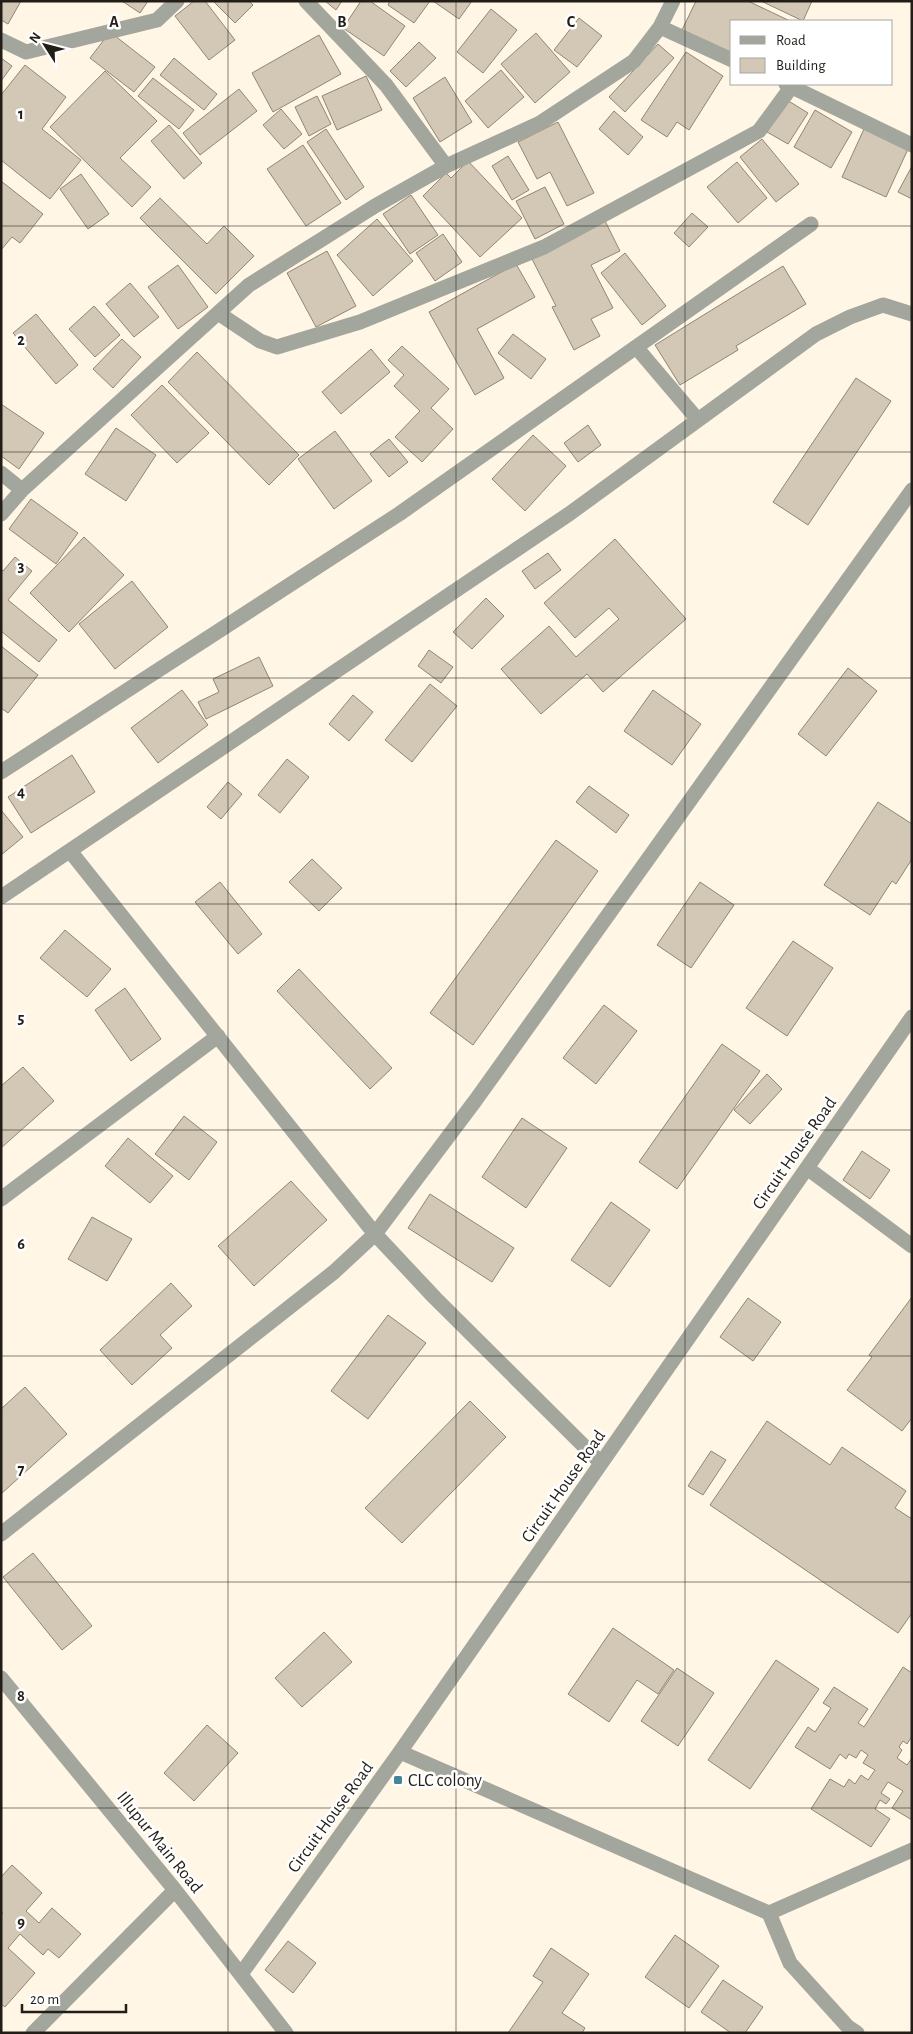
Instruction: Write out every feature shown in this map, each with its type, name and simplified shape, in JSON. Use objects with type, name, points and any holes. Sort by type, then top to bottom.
[{"type":"street","points":[[1,40],[26,52],[157,20],[177,1]]},
{"type":"street","points":[[306,1],[386,85],[446,166]]},
{"type":"street","points":[[1,514],[22,490],[249,285],[375,206],[446,166],[540,123],[634,61],[660,27],[673,1]]},
{"type":"street","points":[[660,27],[730,59]]},
{"type":"street","points":[[218,313],[260,341],[277,347],[360,322],[544,247],[751,136],[759,131],[789,85],[912,145]]},
{"type":"street","points":[[1,772],[399,514],[811,224]]},
{"type":"street","points":[[1,897],[569,514],[816,334],[850,317],[883,305],[912,314]]},
{"type":"street","points":[[636,347],[698,420]]},
{"type":"street","points":[[1,473],[22,490]]},
{"type":"street","points":[[1,1534],[334,1272],[375,1234],[475,1101],[912,490]]},
{"type":"street","points":[[70,851],[375,1234],[435,1298],[601,1464]]},
{"type":"street","name":"Circuit House Road","points":[[241,1974],[400,1752],[912,1017]]},
{"type":"street","points":[[1,1199],[218,1036]]},
{"type":"street","points":[[807,1168],[912,1246]]},
{"type":"street","name":"Illupur Main Road","points":[[1,1678],[7,1693],[176,1890],[286,2033]]},
{"type":"street","points":[[400,1752],[769,1913],[790,1963],[848,2027],[857,2033]]},
{"type":"street","points":[[769,1913],[912,1850]]},
{"type":"street","points":[[33,2033],[176,1890]]},
{"type":"building","points":[[1,1],[21,1],[8,24],[1,20]]},
{"type":"building","points":[[122,1],[148,1],[140,13]]},
{"type":"building","points":[[194,1],[205,1],[235,40],[209,60],[175,16]]},
{"type":"building","points":[[213,1],[249,1],[253,5],[235,23]]},
{"type":"building","points":[[325,1],[342,1],[336,10]]},
{"type":"building","points":[[361,1],[370,1],[405,26],[384,56],[343,28]]},
{"type":"building","points":[[390,1],[430,1],[414,23],[388,5]]},
{"type":"building","points":[[433,1],[472,1],[459,19]]},
{"type":"building","points":[[696,1],[748,1],[788,20],[730,20],[730,52],[682,30]]},
{"type":"building","points":[[761,1],[812,1],[803,20]]},
{"type":"building","points":[[491,9],[517,30],[483,73],[457,52]]},
{"type":"building","points":[[579,18],[602,36],[577,67],[554,50]]},
{"type":"building","points":[[110,32],[155,67],[134,92],[90,58]]},
{"type":"building","points":[[536,33],[570,72],[535,103],[501,64]]},
{"type":"building","points":[[319,35],[341,74],[273,112],[252,73]]},
{"type":"building","points":[[419,42],[436,58],[406,87],[390,71]]},
{"type":"building","points":[[658,44],[674,58],[625,112],[609,97]]},
{"type":"building","points":[[686,52],[723,76],[689,130],[677,122],[667,137],[641,120]]},
{"type":"building","points":[[1,58],[12,66],[1,81]]},
{"type":"building","points":[[174,58],[217,94],[204,110],[160,75]]},
{"type":"building","points":[[25,65],[66,97],[42,129],[81,160],[50,199],[1,160],[1,95]]},
{"type":"building","points":[[501,70],[524,97],[488,128],[465,101]]},
{"type":"building","points":[[105,71],[157,121],[120,158],[151,187],[132,207],[50,127]]},
{"type":"building","points":[[366,76],[382,110],[337,130],[322,96]]},
{"type":"building","points":[[445,77],[472,122],[440,142],[413,98]]},
{"type":"building","points":[[153,78],[194,110],[179,129],[138,96]]},
{"type":"building","points":[[239,89],[257,111],[200,155],[183,133]]},
{"type":"building","points":[[317,96],[331,124],[309,136],[295,107]]},
{"type":"building","points":[[787,100],[808,113],[788,144],[767,132]]},
{"type":"building","points":[[281,109],[302,134],[284,149],[263,125]]},
{"type":"building","points":[[815,110],[852,132],[831,168],[794,147]]},
{"type":"building","points":[[614,111],[643,137],[628,155],[599,129]]},
{"type":"building","points":[[558,122],[594,193],[567,206],[550,172],[537,179],[518,142]]},
{"type":"building","points":[[169,125],[202,163],[184,179],[151,141]]},
{"type":"building","points":[[326,129],[364,187],[346,200],[307,142]]},
{"type":"building","points":[[864,129],[908,149],[886,197],[842,177]]},
{"type":"building","points":[[762,139],[799,184],[776,202],[740,157]]},
{"type":"building","points":[[303,145],[341,203],[306,226],[267,169]]},
{"type":"building","points":[[508,156],[529,190],[512,200],[492,166]]},
{"type":"building","points":[[468,161],[522,218],[480,257],[423,196],[446,173],[451,178]]},
{"type":"building","points":[[737,162],[767,198],[738,223],[707,187]]},
{"type":"building","points":[[912,166],[912,199],[898,192]]},
{"type":"building","points":[[81,174],[109,214],[88,229],[60,189]]},
{"type":"building","points":[[1,181],[43,214],[20,243],[12,237],[1,250]]},
{"type":"building","points":[[545,187],[564,224],[535,239],[516,201]]},
{"type":"building","points":[[411,195],[438,235],[410,254],[383,214]]},
{"type":"building","points":[[160,198],[207,244],[224,226],[254,256],[216,294],[140,218]]},
{"type":"building","points":[[692,213],[708,227],[689,247],[674,233]]},
{"type":"building","points":[[377,219],[413,261],[373,296],[337,255]]},
{"type":"building","points":[[605,221],[620,251],[591,265],[613,308],[591,319],[600,336],[574,350],[552,307],[556,306],[532,259]]},
{"type":"building","points":[[443,234],[462,262],[435,281],[416,253]]},
{"type":"building","points":[[327,251],[356,306],[316,327],[287,273]]},
{"type":"building","points":[[625,253],[666,306],[642,325],[601,273]]},
{"type":"building","points":[[516,264],[535,297],[477,329],[504,378],[475,395],[429,312]]},
{"type":"building","points":[[178,265],[208,307],[178,329],[148,287]]},
{"type":"building","points":[[783,266],[806,304],[736,346],[738,350],[680,385],[655,345]]},
{"type":"building","points":[[130,283],[159,317],[134,337],[106,304]]},
{"type":"building","points":[[94,306],[120,335],[95,357],[69,329]]},
{"type":"building","points":[[36,314],[78,365],[56,384],[13,333]]},
{"type":"building","points":[[513,334],[546,359],[531,379],[498,353]]},
{"type":"building","points":[[122,339],[141,357],[113,388],[93,369]]},
{"type":"building","points":[[402,346],[449,389],[431,408],[453,429],[422,462],[395,437],[420,411],[394,386],[404,375],[388,360]]},
{"type":"building","points":[[371,349],[390,372],[341,414],[322,392]]},
{"type":"building","points":[[197,352],[299,455],[269,485],[168,382]]},
{"type":"building","points":[[856,378],[891,401],[808,525],[773,502]]},
{"type":"building","points":[[162,385],[209,433],[177,463],[131,415]]},
{"type":"building","points":[[1,404],[44,433],[19,469],[1,456]]},
{"type":"building","points":[[588,425],[601,445],[578,462],[564,443]]},
{"type":"building","points":[[116,428],[156,455],[126,501],[85,474]]},
{"type":"building","points":[[335,431],[372,481],[334,509],[298,459]]},
{"type":"building","points":[[533,435],[566,466],[525,511],[492,479]]},
{"type":"building","points":[[389,439],[408,462],[389,477],[370,454]]},
{"type":"building","points":[[31,499],[78,533],[56,564],[9,529]]},
{"type":"building","points":[[84,537],[124,575],[69,632],[30,593]]},
{"type":"building","points":[[615,539],[686,619],[603,692],[587,674],[541,714],[501,669],[549,626],[576,657],[619,619],[609,608],[575,638],[544,603]]},
{"type":"building","points":[[548,553],[561,570],[535,589],[522,571]]},
{"type":"building","points":[[15,557],[32,571],[8,600],[57,640],[39,662],[1,631],[1,569],[3,571]]},
{"type":"building","points":[[132,581],[168,627],[115,669],[79,624]]},
{"type":"building","points":[[486,598],[504,616],[472,649],[453,632]]},
{"type":"building","points":[[1,646],[38,675],[8,713],[1,708]]},
{"type":"building","points":[[429,650],[453,667],[441,683],[418,666]]},
{"type":"building","points":[[259,657],[273,686],[206,719],[198,702],[219,692],[213,679]]},
{"type":"building","points":[[848,668],[877,691],[826,756],[798,734]]},
{"type":"building","points":[[430,684],[457,706],[412,762],[385,740]]},
{"type":"building","points":[[182,690],[208,725],[158,763],[131,728]]},
{"type":"building","points":[[653,690],[701,724],[672,765],[624,731]]},
{"type":"building","points":[[353,695],[373,712],[349,741],[329,724]]},
{"type":"building","points":[[72,755],[95,792],[31,833],[8,797]]},
{"type":"building","points":[[287,759],[309,777],[280,813],[258,795]]},
{"type":"building","points":[[228,782],[242,794],[221,819],[207,807]]},
{"type":"building","points":[[589,786],[629,815],[616,833],[576,802]]},
{"type":"building","points":[[878,802],[912,824],[912,859],[896,884],[892,881],[870,915],[824,885]]},
{"type":"building","points":[[1,810],[23,837],[1,855]]},
{"type":"building","points":[[556,840],[598,871],[473,1045],[430,1013]]},
{"type":"building","points":[[312,859],[342,888],[319,911],[289,882]]},
{"type":"building","points":[[220,882],[262,934],[238,954],[195,902]]},
{"type":"building","points":[[700,882],[734,905],[691,968],[657,945]]},
{"type":"building","points":[[65,930],[111,969],[87,997],[40,958]]},
{"type":"building","points":[[793,941],[833,968],[787,1036],[746,1008]]},
{"type":"building","points":[[299,969],[392,1068],[370,1089],[277,991]]},
{"type":"building","points":[[125,988],[161,1039],[131,1061],[95,1010]]},
{"type":"building","points":[[604,1005],[637,1031],[596,1084],[563,1058]]},
{"type":"building","points":[[722,1044],[760,1071],[677,1189],[639,1162]]},
{"type":"building","points":[[23,1067],[54,1101],[1,1148],[1,1086]]},
{"type":"building","points":[[767,1074],[782,1089],[750,1124],[734,1110]]},
{"type":"building","points":[[184,1116],[217,1142],[189,1180],[155,1154]]},
{"type":"building","points":[[522,1118],[567,1148],[526,1208],[482,1177]]},
{"type":"building","points":[[128,1138],[173,1176],[150,1203],[105,1166]]},
{"type":"building","points":[[862,1151],[890,1170],[870,1199],[843,1180]]},
{"type":"building","points":[[291,1181],[327,1220],[254,1286],[218,1246]]},
{"type":"building","points":[[430,1194],[514,1248],[492,1282],[408,1228]]},
{"type":"building","points":[[611,1202],[650,1230],[610,1287],[571,1260]]},
{"type":"building","points":[[92,1217],[132,1239],[107,1281],[68,1259]]},
{"type":"building","points":[[171,1283],[192,1306],[160,1335],[172,1348],[132,1385],[100,1350]]},
{"type":"building","points":[[912,1297],[912,1418],[902,1431],[847,1390],[872,1357],[869,1355]]},
{"type":"building","points":[[748,1298],[781,1322],[753,1361],[720,1337]]},
{"type":"building","points":[[388,1315],[426,1343],[368,1419],[331,1391]]},
{"type":"building","points":[[25,1387],[67,1434],[1,1494],[1,1409]]},
{"type":"building","points":[[470,1401],[506,1437],[402,1543],[365,1508]]},
{"type":"building","points":[[767,1421],[830,1465],[842,1447],[906,1491],[895,1508],[912,1519],[912,1613],[898,1633],[710,1505]]},
{"type":"building","points":[[711,1451],[726,1460],[703,1495],[688,1486]]},
{"type":"building","points":[[33,1553],[92,1626],[62,1650],[3,1577]]},
{"type":"building","points":[[613,1628],[674,1670],[658,1694],[637,1680],[609,1722],[568,1694]]},
{"type":"building","points":[[324,1632],[352,1662],[302,1707],[275,1678]]},
{"type":"building","points":[[776,1660],[819,1689],[750,1789],[708,1760]]},
{"type":"building","points":[[903,1667],[912,1673],[912,1736],[907,1744],[903,1741],[899,1747],[902,1750],[897,1758],[907,1765],[912,1758],[912,1820],[892,1808],[903,1791],[888,1782],[881,1793],[890,1799],[886,1804],[880,1800],[875,1809],[890,1819],[871,1847],[811,1809],[830,1779],[844,1787],[849,1779],[855,1784],[861,1775],[868,1780],[875,1770],[863,1763],[868,1755],[861,1750],[856,1758],[849,1754],[846,1759],[840,1754],[830,1769],[795,1747],[808,1727],[815,1732],[831,1708],[823,1703],[834,1687],[868,1709],[858,1723],[864,1727]]},
{"type":"building","points":[[677,1668],[714,1693],[678,1746],[641,1721]]},
{"type":"building","points":[[207,1725],[238,1753],[194,1801],[164,1773]]},
{"type":"building","points":[[12,1865],[42,1893],[26,1911],[39,1923],[52,1908],[81,1934],[59,1958],[48,1949],[43,1955],[20,1934],[8,1948],[35,1973],[5,2007],[1,2004],[1,1915],[3,1913],[1,1912],[1,1877]]},
{"type":"building","points":[[675,1935],[719,1966],[689,2008],[645,1977]]},
{"type":"building","points":[[288,1941],[316,1963],[293,1993],[265,1970]]},
{"type":"building","points":[[551,1948],[589,1974],[562,2013],[585,2028],[582,2033],[508,2033],[543,1982],[533,1976]]},
{"type":"building","points":[[723,1980],[763,2007],[745,2033],[731,2033],[701,2012]]},
{"type":"place","name":"CLC colony","points":[[398,1780]]}]
